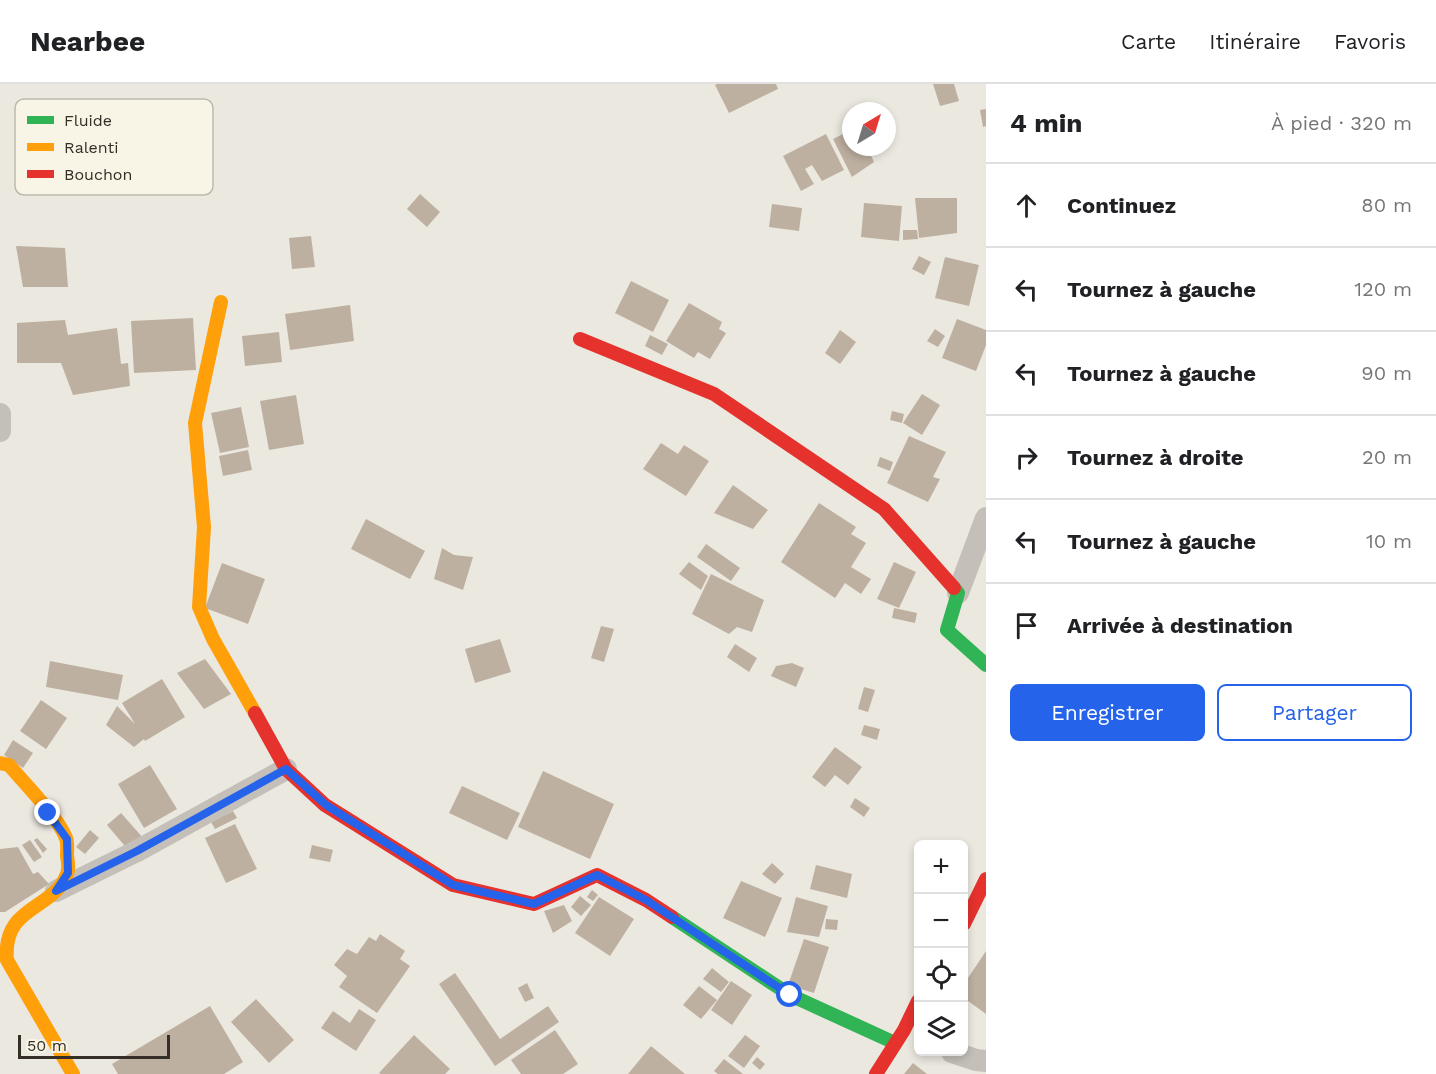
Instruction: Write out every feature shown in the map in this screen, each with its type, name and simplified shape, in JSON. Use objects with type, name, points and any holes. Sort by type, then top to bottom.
[{"type":"main road","points":[[221,302],[195,423],[204,527],[199,607],[213,639],[286,769],[326,805],[453,885],[534,904],[597,875],[646,900],[790,995],[906,1037]]},
{"type":"main road","points":[[580,339],[714,394],[884,509],[958,593],[947,630],[986,665]]},
{"type":"main road","points":[[0,763],[9,765],[67,839],[68,873],[56,891],[24,913],[13,927],[6,948],[7,960],[73,1074]]},
{"type":"main road","points":[[968,914],[986,879]]},
{"type":"main road","points":[[876,1074],[906,1037],[918,1002]]},
{"type":"street","points":[[0,414],[0,431]]},
{"type":"street","points":[[958,593],[986,518]]},
{"type":"street","points":[[56,891],[137,851],[286,769]]},
{"type":"street","points":[[964,1056],[986,1061]]},
{"type":"building","points":[[776,84],[778,89],[729,113],[715,85]]},
{"type":"building","points":[[933,84],[954,84],[959,101],[940,106]]},
{"type":"building","points":[[986,109],[986,126],[983,127],[980,110]]},
{"type":"building","points":[[826,134],[844,170],[822,181],[812,165],[805,169],[814,184],[801,191],[783,156]]},
{"type":"building","points":[[842,134],[842,156],[871,156],[874,162],[852,177],[833,139]]},
{"type":"building","points":[[420,194],[440,212],[427,227],[407,209]]},
{"type":"building","points":[[915,198],[957,198],[957,233],[919,238]]},
{"type":"building","points":[[864,203],[902,206],[899,241],[861,237]]},
{"type":"building","points":[[772,204],[802,208],[799,231],[769,227]]},
{"type":"building","points":[[903,230],[917,230],[918,239],[903,240]]},
{"type":"building","points":[[311,236],[315,267],[292,269],[289,238]]},
{"type":"building","points":[[16,246],[65,248],[68,287],[23,287]]},
{"type":"building","points":[[919,256],[931,262],[924,275],[912,269]]},
{"type":"building","points":[[945,257],[979,265],[969,306],[935,298]]},
{"type":"building","points":[[631,281],[669,300],[653,332],[615,313]]},
{"type":"building","points":[[689,303],[722,322],[719,329],[726,333],[710,359],[698,352],[694,358],[666,341]]},
{"type":"building","points":[[350,305],[354,341],[290,350],[285,314]]},
{"type":"building","points":[[193,318],[196,370],[134,373],[131,321]]},
{"type":"building","points":[[957,319],[986,330],[986,345],[976,371],[942,358]]},
{"type":"building","points":[[65,320],[68,335],[117,328],[121,364],[128,363],[130,386],[73,395],[61,363],[17,363],[17,323]]},
{"type":"building","points":[[935,329],[945,336],[938,347],[927,341]]},
{"type":"building","points":[[840,330],[856,342],[840,364],[825,353]]},
{"type":"building","points":[[279,332],[282,362],[245,366],[242,336]]},
{"type":"building","points":[[650,335],[668,344],[662,355],[645,346]]},
{"type":"building","points":[[922,394],[940,405],[922,435],[903,423]]},
{"type":"building","points":[[296,395],[304,444],[269,450],[260,401]]},
{"type":"building","points":[[241,407],[249,447],[220,453],[211,413]]},
{"type":"building","points":[[892,411],[904,414],[902,423],[890,420]]},
{"type":"building","points":[[909,436],[946,452],[933,477],[940,479],[928,502],[887,483]]},
{"type":"building","points":[[661,443],[678,454],[684,445],[709,461],[686,496],[643,469]]},
{"type":"building","points":[[248,450],[252,470],[223,476],[219,456]]},
{"type":"building","points":[[880,457],[893,462],[890,471],[877,466]]},
{"type":"building","points":[[733,485],[768,510],[753,529],[714,513]]},
{"type":"building","points":[[819,503],[856,527],[851,534],[866,543],[851,567],[871,579],[861,594],[845,583],[835,598],[781,562]]},
{"type":"building","points":[[366,519],[425,551],[410,579],[351,549]]},
{"type":"building","points":[[706,544],[740,568],[731,581],[697,557]]},
{"type":"building","points":[[442,548],[454,555],[473,557],[463,590],[434,579]]},
{"type":"building","points":[[689,562],[708,576],[701,590],[679,574]]},
{"type":"building","points":[[894,562],[916,572],[899,608],[877,599]]},
{"type":"building","points":[[222,563],[265,579],[248,624],[205,608]]},
{"type":"building","points":[[711,574],[764,600],[752,632],[737,627],[729,634],[692,614]]},
{"type":"building","points":[[894,608],[917,613],[915,623],[892,618]]},
{"type":"building","points":[[601,626],[614,629],[604,662],[591,658]]},
{"type":"building","points":[[500,639],[511,672],[475,683],[465,649]]},
{"type":"building","points":[[735,644],[757,658],[749,672],[727,657]]},
{"type":"building","points":[[205,659],[231,694],[204,709],[177,673]]},
{"type":"building","points":[[50,661],[123,675],[118,700],[46,687]]},
{"type":"building","points":[[792,663],[804,668],[796,687],[771,676],[776,666]]},
{"type":"building","points":[[162,679],[185,717],[145,741],[144,739],[134,747],[106,725],[117,706],[135,724],[122,703]]},
{"type":"building","points":[[864,687],[875,690],[868,712],[858,709]]},
{"type":"building","points":[[41,700],[67,718],[46,749],[20,731]]},
{"type":"building","points":[[864,725],[880,729],[877,740],[861,735]]},
{"type":"building","points":[[13,740],[33,753],[23,768],[4,755]]},
{"type":"building","points":[[835,747],[862,767],[848,785],[835,775],[825,787],[812,777]]},
{"type":"building","points":[[150,765],[177,809],[144,828],[118,784]]},
{"type":"building","points":[[543,771],[614,804],[590,859],[518,827]]},
{"type":"building","points":[[462,786],[520,813],[507,840],[449,813]]},
{"type":"building","points":[[855,798],[870,808],[864,817],[850,807]]},
{"type":"building","points":[[233,811],[237,818],[215,829],[211,822]]},
{"type":"building","points":[[121,813],[144,839],[130,852],[107,825]]},
{"type":"building","points":[[235,824],[257,869],[226,883],[205,838]]},
{"type":"building","points":[[90,830],[99,838],[85,854],[76,847]]},
{"type":"building","points":[[37,838],[47,849],[43,853],[34,840]]},
{"type":"building","points":[[30,840],[42,857],[34,862],[22,845]]},
{"type":"building","points":[[312,845],[333,850],[330,862],[309,858]]},
{"type":"building","points":[[18,847],[33,874],[38,872],[49,884],[5,912],[0,912],[0,849]]},
{"type":"building","points":[[772,863],[784,874],[775,884],[762,874]]},
{"type":"building","points":[[816,865],[852,874],[847,898],[810,889]]},
{"type":"building","points":[[741,881],[782,898],[765,937],[723,918]]},
{"type":"building","points":[[592,890],[598,895],[593,901],[587,897]]},
{"type":"building","points":[[580,896],[591,905],[581,916],[571,907]]},
{"type":"building","points":[[599,897],[634,919],[610,956],[575,933]]},
{"type":"building","points":[[796,897],[828,906],[819,937],[787,932]]},
{"type":"building","points":[[564,905],[572,921],[553,933],[544,911]]},
{"type":"building","points":[[826,919],[838,920],[837,930],[825,929]]},
{"type":"building","points":[[380,934],[405,951],[400,959],[410,966],[377,1013],[339,987],[347,976],[334,965],[347,949],[357,954],[369,937],[376,941]]},
{"type":"building","points":[[804,939],[829,947],[814,993],[788,985]]},
{"type":"building","points":[[986,951],[986,1014],[968,1001],[968,978]]},
{"type":"building","points":[[712,968],[729,982],[721,992],[703,979]]},
{"type":"building","points":[[455,973],[500,1039],[548,1006],[559,1022],[495,1066],[439,984]]},
{"type":"building","points":[[731,981],[752,995],[732,1025],[711,1010]]},
{"type":"building","points":[[527,983],[534,998],[525,1002],[518,988]]},
{"type":"building","points":[[699,986],[717,1000],[701,1019],[683,1005]]},
{"type":"building","points":[[256,999],[294,1040],[269,1063],[231,1022]]},
{"type":"building","points":[[210,1006],[243,1062],[224,1074],[118,1074],[112,1064]]},
{"type":"building","points":[[359,1009],[376,1020],[356,1051],[321,1028],[333,1011],[350,1023]]},
{"type":"building","points":[[555,1030],[578,1064],[563,1074],[521,1074],[511,1060]]},
{"type":"building","points":[[414,1035],[450,1069],[445,1074],[379,1073]]},
{"type":"building","points":[[745,1035],[760,1046],[744,1068],[728,1056]]},
{"type":"building","points":[[651,1046],[685,1074],[628,1074]]},
{"type":"building","points":[[757,1057],[765,1064],[760,1070],[752,1063]]},
{"type":"building","points":[[724,1059],[743,1074],[718,1074],[714,1071]]},
{"type":"building","points":[[913,1063],[927,1074],[904,1074]]},
{"type":"traffic: fast","points":[[954,588],[958,593],[947,630],[986,665]]},
{"type":"traffic: fast","points":[[672,917],[790,995],[895,1043]]},
{"type":"traffic: slow","points":[[221,302],[195,423],[204,527],[199,607],[213,639],[255,713]]},
{"type":"traffic: slow","points":[[0,763],[9,765],[40,800],[56,820],[67,840],[67,874],[60,886],[20,918],[12,929],[8,942],[7,960],[73,1074]]},
{"type":"traffic: jam","points":[[580,339],[714,394],[884,509],[954,588]]},
{"type":"traffic: jam","points":[[255,713],[286,769],[325,805],[453,885],[534,904],[597,875],[646,900],[672,917]]},
{"type":"traffic: jam","points":[[968,916],[986,879]]},
{"type":"traffic: jam","points":[[876,1074],[904,1030],[918,1002]]},
{"type":"route","points":[[48,813],[67,839],[68,873],[56,891],[137,851],[286,769],[326,805],[453,885],[534,904],[597,875],[646,900],[790,995]]}]
